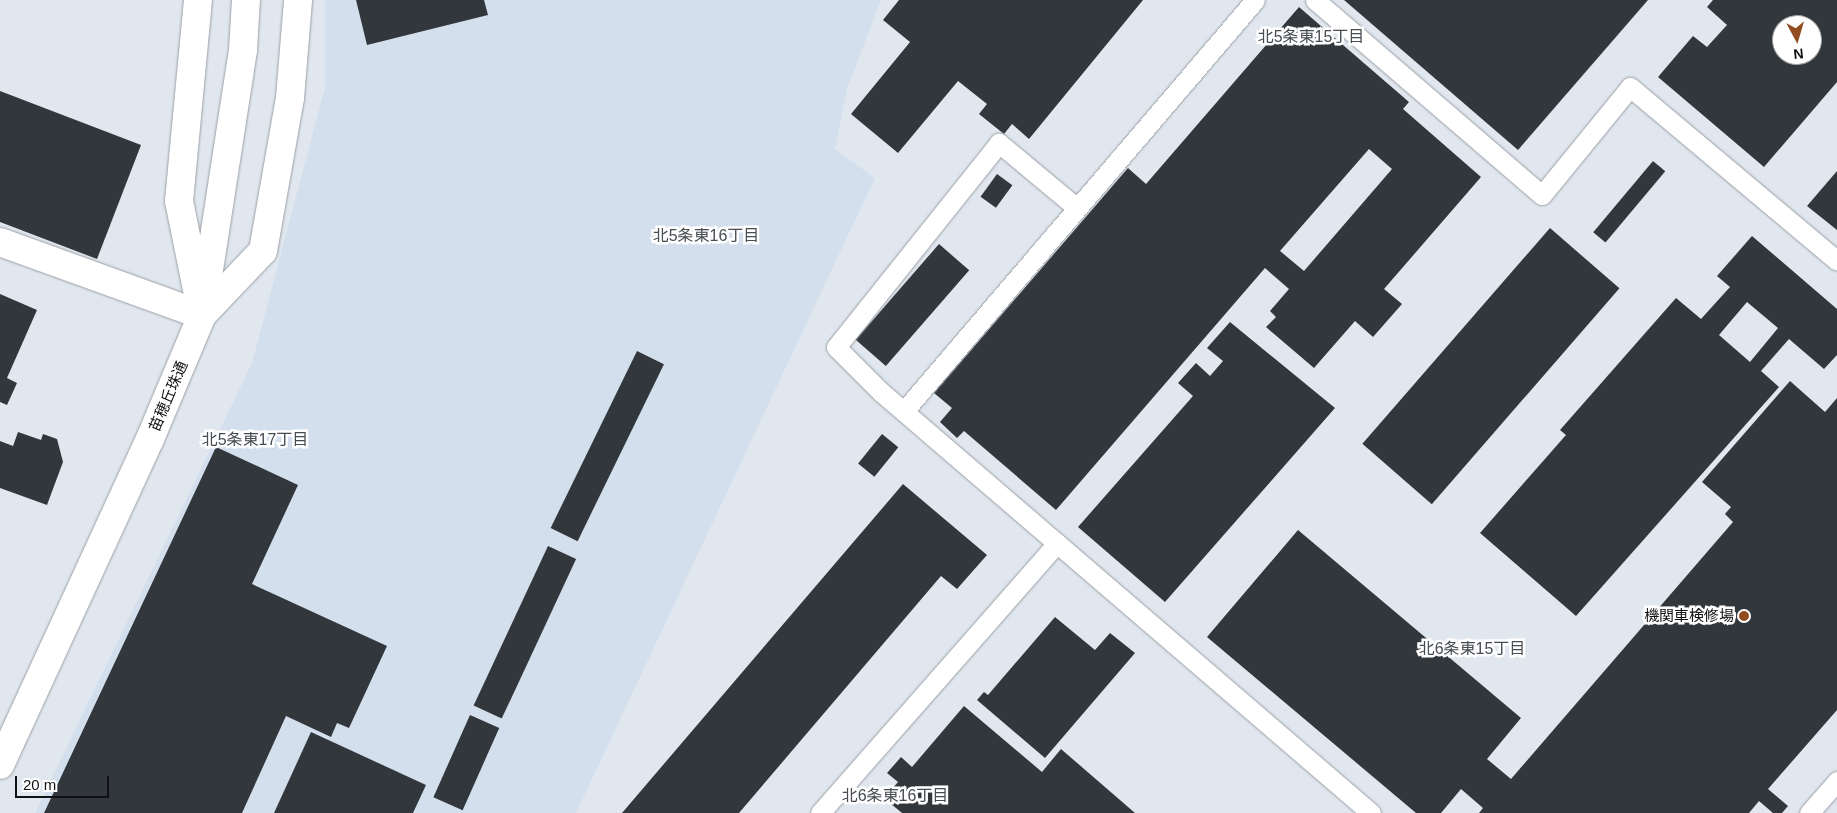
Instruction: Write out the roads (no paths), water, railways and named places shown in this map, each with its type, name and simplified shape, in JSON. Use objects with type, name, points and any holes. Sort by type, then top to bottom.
[{"type":"street","points":[[198,0],[179,201],[202,315]]},
{"type":"street","name":"苗穂丘珠通","points":[[0,765],[150,440],[202,315],[243,50],[246,0]]},
{"type":"street","points":[[202,315],[263,251],[290,98],[298,0]]},
{"type":"street","points":[[0,242],[202,315]]},
{"type":"lane","points":[[904,411],[1255,0]]},
{"type":"lane","points":[[1315,0],[1542,195],[1630,87],[1837,261]]},
{"type":"lane","points":[[1077,208],[999,143],[836,346],[904,411],[1371,813]]},
{"type":"lane","points":[[820,813],[1057,543]]},
{"type":"lane","points":[[1809,813],[1837,781]]},
{"type":"place","name":"機関車検修場","points":[[1744,616]]},
{"type":"district","name":"北5条東15丁目","points":[[1311,37]]},
{"type":"district","name":"北5条東16丁目","points":[[706,236]]},
{"type":"district","name":"北5条東17丁目","points":[[255,440]]},
{"type":"district","name":"北6条東15丁目","points":[[1472,649]]},
{"type":"district","name":"北6条東16丁目","points":[[895,796]]}]
